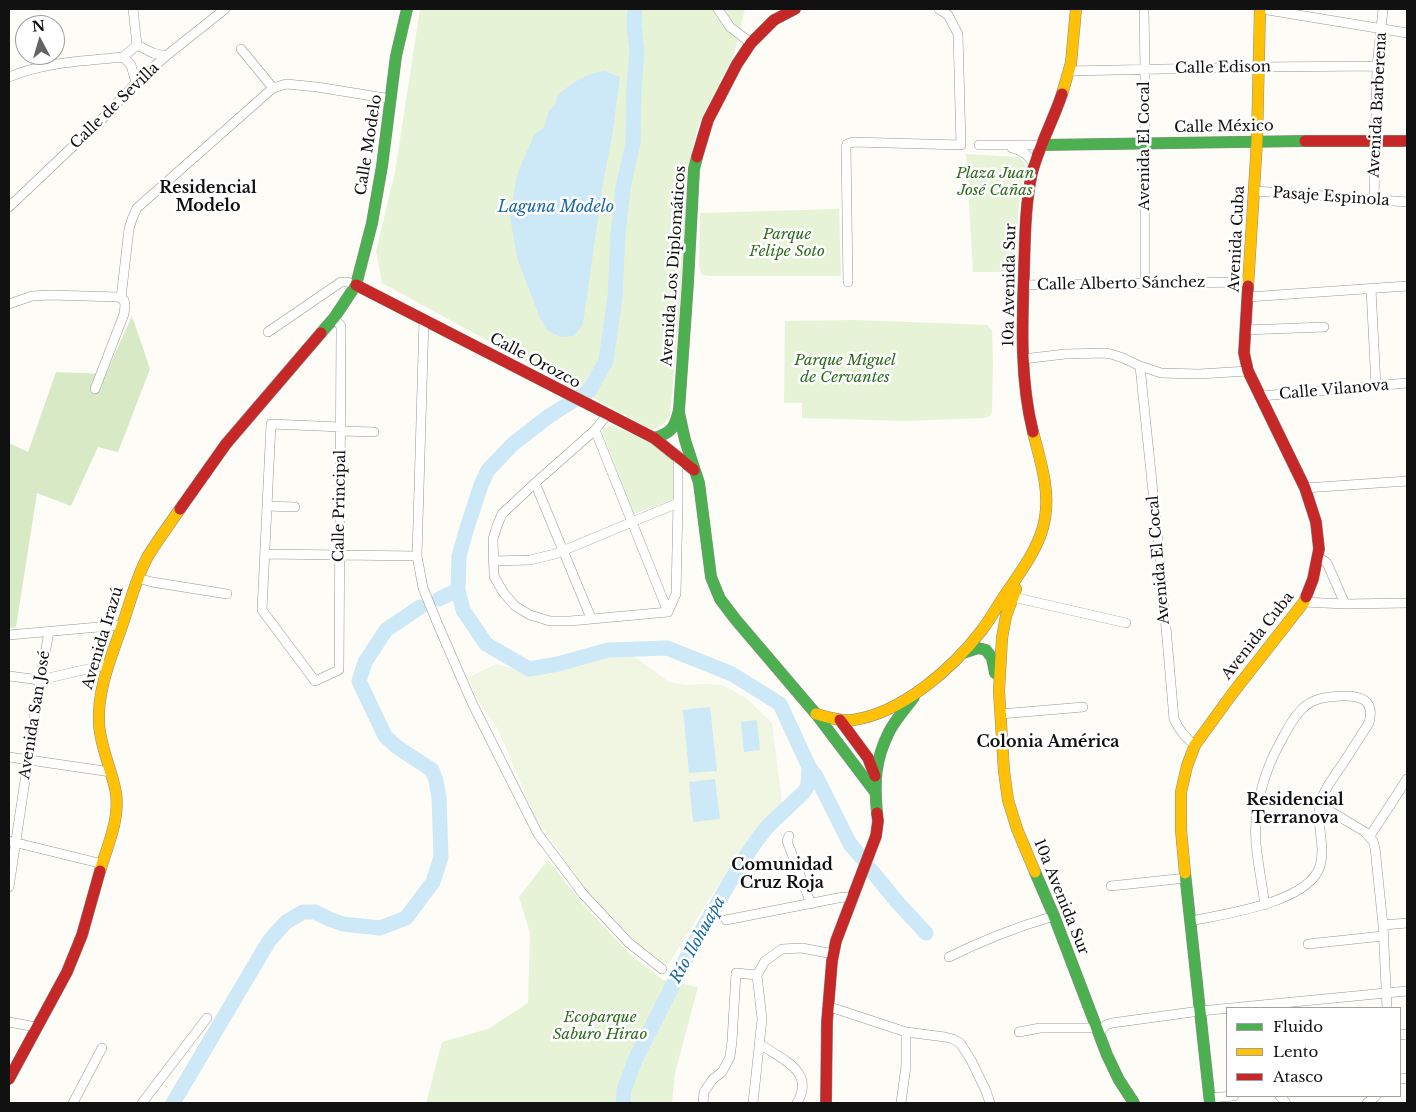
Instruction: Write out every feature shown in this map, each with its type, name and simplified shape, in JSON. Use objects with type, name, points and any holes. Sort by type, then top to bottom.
[{"type":"main road","name":"Calle Modelo","points":[[356,285],[372,223],[382,166],[396,56],[407,9]]},
{"type":"main road","name":"Avenida Los Diplomáticos","points":[[654,438],[664,436],[675,427],[679,410],[694,169],[708,120],[736,64],[751,43],[774,20],[795,9]]},
{"type":"main road","name":"10a Avenida Sur","points":[[1076,9],[1069,71],[1065,87],[1034,165],[1027,210],[1023,285],[1023,359],[1027,407],[1043,466],[1046,485],[1045,519],[1026,562],[1006,616],[1002,638],[999,691],[1000,714],[1004,771],[1012,814],[1054,916],[1097,1031],[1119,1080],[1134,1103]]},
{"type":"main road","name":"Avenida Cuba","points":[[1210,1101],[1181,830],[1181,792],[1187,766],[1195,745],[1304,602],[1313,579],[1319,549],[1316,522],[1305,488],[1248,371],[1244,353],[1255,191],[1261,9]]},
{"type":"main road","name":"Calle México","points":[[1042,145],[1257,141],[1407,141]]},
{"type":"main road","name":"Avenida Irazú","points":[[9,1079],[67,972],[82,935],[114,828],[117,807],[116,793],[102,743],[99,708],[109,664],[138,578],[162,536],[226,444],[334,318],[356,285]]},
{"type":"main road","name":"Calle Orozco","points":[[356,285],[654,438],[694,470]]},
{"type":"main road","name":"Avenida Los Diplomáticos","points":[[679,410],[685,440],[700,484],[711,577],[720,599],[816,714],[875,792]]},
{"type":"main road","name":"10a Avenida Sur","points":[[961,655],[986,625],[1026,562]]},
{"type":"main road","name":"10a Avenida Sur","points":[[961,655],[977,647],[988,651],[993,658],[999,691]]},
{"type":"main road","points":[[816,714],[840,720],[853,720],[879,714],[919,690],[961,655]]},
{"type":"main road","points":[[826,1103],[827,1006],[833,954],[836,941],[876,836],[878,821],[875,776],[884,743],[889,731],[919,690]]},
{"type":"main road","points":[[828,730],[840,720]]},
{"type":"main road","points":[[840,720],[868,758],[875,776]]},
{"type":"street","points":[[133,9],[137,46]]},
{"type":"street","name":"Calle de Sevilla","points":[[9,207],[106,115],[136,83],[166,56],[225,9]]},
{"type":"street","points":[[718,9],[730,27],[751,43]]},
{"type":"street","points":[[848,282],[846,147],[849,142],[961,145],[958,34],[948,15],[939,9]]},
{"type":"street","name":"Avenida El Cocal","points":[[1144,9],[1145,284]]},
{"type":"street","points":[[1261,9],[1407,33]]},
{"type":"street","name":"Avenida Barberena","points":[[1374,200],[1377,66],[1383,9]]},
{"type":"street","points":[[137,46],[166,56]]},
{"type":"street","points":[[9,77],[22,72],[62,64],[123,57],[137,46]]},
{"type":"street","points":[[241,49],[273,88]]},
{"type":"street","points":[[123,57],[131,65],[136,83]]},
{"type":"street","name":"Calle Edison","points":[[1069,71],[1377,66]]},
{"type":"street","points":[[121,298],[129,229],[137,208],[273,88],[286,84],[317,86],[391,99]]},
{"type":"street","points":[[979,145],[1042,145]]},
{"type":"street","points":[[1005,146],[1028,155],[1034,165]]},
{"type":"street","name":"Pasaje Espinola","points":[[1255,191],[1407,202]]},
{"type":"street","points":[[268,332],[341,282],[356,285]]},
{"type":"street","name":"Calle Alberto Sánchez","points":[[1023,285],[1249,282]]},
{"type":"street","points":[[1248,297],[1407,286]]},
{"type":"street","points":[[1372,289],[1376,386]]},
{"type":"street","points":[[9,304],[32,296],[51,295],[118,297],[124,300],[124,314],[95,389]]},
{"type":"street","name":"Calle Principal","points":[[264,554],[262,610],[315,681],[339,670],[341,326],[334,318]]},
{"type":"street","points":[[424,319],[417,556],[423,588],[473,705],[538,834],[583,894],[629,943],[662,969]]},
{"type":"street","points":[[1245,330],[1324,327]]},
{"type":"street","points":[[1023,359],[1065,354],[1104,353],[1123,358],[1161,373],[1199,374],[1248,371]]},
{"type":"street","name":"Avenida El Cocal","points":[[1140,366],[1174,719],[1187,740],[1195,745]]},
{"type":"street","name":"Calle Vilanova","points":[[1261,396],[1407,383]]},
{"type":"street","points":[[607,415],[595,430],[502,514],[493,539],[494,576],[503,592],[515,606],[530,615],[550,621],[570,621],[668,612]]},
{"type":"street","points":[[374,432],[271,424],[264,554],[417,556]]},
{"type":"street","points":[[595,430],[668,612]]},
{"type":"street","points":[[668,612],[676,594],[678,457]]},
{"type":"street","points":[[1305,488],[1407,481]]},
{"type":"street","points":[[535,483],[591,618]]},
{"type":"street","points":[[493,560],[530,560],[555,554],[678,502]]},
{"type":"street","points":[[267,506],[295,507]]},
{"type":"street","points":[[1317,559],[1327,563],[1345,604]]},
{"type":"street","points":[[138,578],[227,594]]},
{"type":"street","points":[[1013,598],[1126,623]]},
{"type":"street","points":[[1304,602],[1345,604],[1407,603]]},
{"type":"street","points":[[9,635],[122,625]]},
{"type":"street","name":"Avenida San José","points":[[9,887],[12,842],[28,760],[49,632]]},
{"type":"street","points":[[9,676],[40,680],[109,664]]},
{"type":"street","points":[[1191,921],[1265,905],[1304,888],[1316,874],[1320,867],[1321,858],[1320,805],[1331,781],[1369,723],[1371,712],[1369,706],[1365,700],[1359,697],[1328,697],[1310,702],[1291,721],[1276,750],[1264,781],[1256,812],[1256,842],[1265,905]]},
{"type":"street","points":[[1000,714],[1083,707]]},
{"type":"street","points":[[9,757],[111,772]]},
{"type":"street","points":[[1370,836],[1407,779]]},
{"type":"street","points":[[1320,805],[1365,832],[1370,836],[1376,848],[1383,925],[1387,1007]]},
{"type":"street","points":[[789,836],[787,841],[811,904]]},
{"type":"street","points":[[12,842],[103,864]]},
{"type":"street","points":[[1112,886],[1186,878]]},
{"type":"street","points":[[726,920],[843,897],[852,898]]},
{"type":"street","points":[[949,957],[997,935],[1054,916]]},
{"type":"street","points":[[1383,925],[1407,923]]},
{"type":"street","points":[[1308,944],[1383,936]]},
{"type":"street","points":[[753,1103],[762,1019],[757,975],[765,960],[782,949],[802,948],[833,954]]},
{"type":"street","points":[[703,1103],[704,1092],[713,1079],[722,1072],[730,1057],[736,973],[757,975]]},
{"type":"street","points":[[1241,1007],[1407,991]]},
{"type":"street","points":[[827,1006],[906,1032],[945,1037],[960,1043],[971,1060],[990,1103]]},
{"type":"street","points":[[1019,1032],[1040,1028],[1097,1031],[1112,1023],[1226,1008]]},
{"type":"street","points":[[142,1103],[207,1018]]},
{"type":"street","points":[[9,1022],[36,1027]]},
{"type":"street","points":[[901,1103],[906,1066],[906,1032]]},
{"type":"street","points":[[760,1044],[796,1068],[801,1076],[802,1088],[797,1103]]},
{"type":"street","points":[[73,1103],[102,1048]]},
{"type":"street","points":[[1210,1101],[1229,1097]]},
{"type":"green space","points":[[420,9],[745,9],[734,54],[698,126],[688,169],[684,259],[670,416],[657,428],[652,430],[382,283],[376,251],[395,172]]},
{"type":"green space","name":"Plaza Juan José Cañas","points":[[966,154],[1017,157],[1025,164],[1018,213],[1017,268],[1012,272],[973,272]]},
{"type":"green space","name":"Parque Felipe Soto","points":[[839,209],[841,276],[708,276],[701,274],[699,266],[700,213]]},
{"type":"green space","points":[[132,316],[150,369],[118,452],[98,447],[71,506],[37,493],[16,627],[9,628],[9,443],[28,452],[56,372],[106,374]]},
{"type":"green space","name":"Parque Miguel de Cervantes","points":[[854,320],[987,325],[992,331],[992,412],[990,416],[985,418],[906,421],[802,418],[802,403],[784,403],[785,321]]},
{"type":"green space","points":[[610,425],[652,442],[672,460],[675,467],[674,499],[634,514],[602,431]]},
{"type":"green space","points":[[629,653],[669,682],[685,685],[722,685],[747,699],[772,723],[782,803],[709,899],[668,965],[638,944],[584,887],[535,817],[498,729],[479,702],[468,678],[496,664],[526,672],[568,666],[608,654]]},
{"type":"green space","name":"Ecoparque Saburo Hirao","points":[[548,860],[586,908],[631,955],[663,980],[698,987],[675,1073],[672,1103],[426,1103],[442,1042],[488,1029],[528,1003],[530,933],[519,897]]},
{"type":"water","name":"Laguna Modelo","points":[[605,71],[620,77],[583,324],[574,336],[561,337],[547,330],[540,318],[517,258],[510,216],[517,175],[534,135],[544,127],[549,110],[556,104],[557,96],[579,79]]},
{"type":"water","points":[[710,707],[717,771],[689,773],[683,710]]},
{"type":"water","points":[[757,720],[760,750],[744,752],[741,722]]},
{"type":"water","points":[[715,779],[720,819],[693,822],[689,782]]},
{"type":"waterway","points":[[635,9],[634,26],[637,51],[633,143],[623,188],[618,233],[615,297],[606,361],[589,391],[549,416],[513,444],[488,470],[481,485],[459,556],[458,590],[463,610],[486,644],[529,669],[558,664],[608,650],[667,648],[732,674],[780,704],[809,767],[816,776],[850,844],[862,858]]},
{"type":"waterway","points":[[439,599],[458,590]]},
{"type":"waterway","points":[[173,1103],[269,941],[286,922],[303,912],[315,912],[343,924],[380,928],[406,918],[433,882],[441,857],[439,798],[436,780],[432,770],[397,747],[385,736],[359,681],[365,662],[386,630],[420,607]]},
{"type":"waterway","name":"Río Ilohuapa","points":[[623,1103],[624,1090],[635,1060],[693,945],[740,865],[757,840],[768,826],[804,792],[808,785],[809,767]]},
{"type":"waterway","points":[[871,870],[926,933]]},
{"type":"traffic: fast","points":[[321,333],[334,318],[356,285],[372,223],[382,166],[396,56],[407,9]]},
{"type":"traffic: fast","points":[[1042,145],[1305,141]]},
{"type":"traffic: fast","points":[[654,438],[665,434],[672,428],[679,410],[694,169],[697,157]]},
{"type":"traffic: fast","points":[[679,413],[685,440],[699,483],[711,577],[720,599],[816,714],[875,792]]},
{"type":"traffic: fast","points":[[963,653],[978,648],[986,650],[992,658],[995,673]]},
{"type":"traffic: fast","points":[[877,813],[876,781],[878,762],[884,742],[891,728],[914,697]]},
{"type":"traffic: fast","points":[[1035,872],[1054,916],[1107,1055],[1119,1080],[1134,1103]]},
{"type":"traffic: fast","points":[[1185,873],[1210,1103]]},
{"type":"traffic: slow","points":[[1062,94],[1071,63],[1076,9]]},
{"type":"traffic: slow","points":[[1248,286],[1257,141],[1260,9]]},
{"type":"traffic: slow","points":[[816,714],[834,719],[853,720],[871,716],[890,708],[925,687],[956,659],[982,630],[1030,557],[1043,528],[1046,507],[1045,485],[1033,432]]},
{"type":"traffic: slow","points":[[100,871],[115,823],[117,803],[114,784],[100,732],[99,710],[103,684],[141,571],[148,556],[180,509]]},
{"type":"traffic: slow","points":[[1016,589],[1006,616],[1002,638],[999,691],[1004,771],[1008,800],[1017,829],[1035,872]]},
{"type":"traffic: slow","points":[[1185,873],[1181,830],[1181,792],[1187,766],[1195,745],[1306,597]]},
{"type":"traffic: jam","points":[[697,157],[708,120],[737,64],[751,43],[774,20],[795,9]]},
{"type":"traffic: jam","points":[[1033,432],[1026,393],[1023,352],[1027,210],[1035,163],[1062,94]]},
{"type":"traffic: jam","points":[[1305,141],[1407,141]]},
{"type":"traffic: jam","points":[[356,285],[654,438],[694,470]]},
{"type":"traffic: jam","points":[[1248,286],[1244,353],[1248,371],[1305,488],[1316,522],[1319,549],[1313,579],[1306,597]]},
{"type":"traffic: jam","points":[[180,509],[226,444],[321,333]]},
{"type":"traffic: jam","points":[[840,720],[868,758],[875,776]]},
{"type":"traffic: jam","points":[[826,1103],[827,1022],[832,961],[836,941],[876,836],[877,813]]},
{"type":"traffic: jam","points":[[9,1079],[67,972],[82,935],[100,871]]},
{"type":"district","name":"Residencial Modelo","points":[[208,197]]},
{"type":"district","name":"Colonia América","points":[[1048,742]]},
{"type":"district","name":"Residencial Terranova","points":[[1295,809]]},
{"type":"district","name":"Comunidad Cruz Roja","points":[[782,874]]}]
